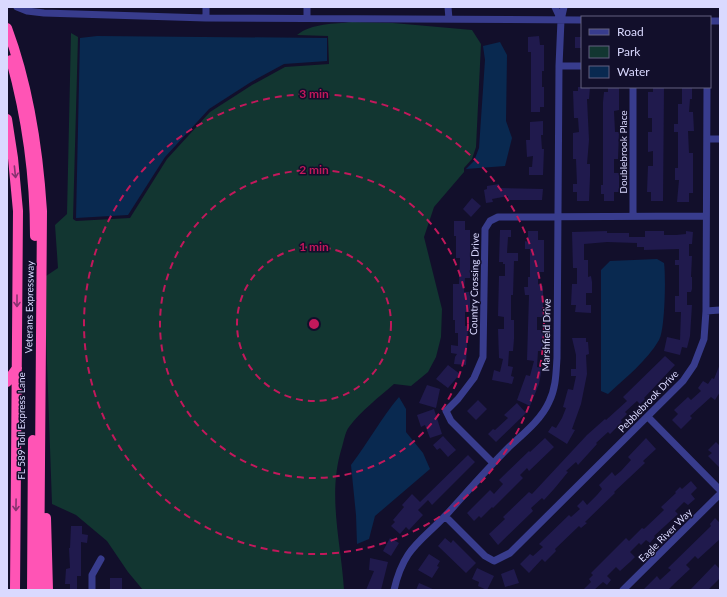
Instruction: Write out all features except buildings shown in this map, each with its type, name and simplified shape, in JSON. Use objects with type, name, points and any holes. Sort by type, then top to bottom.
[{"type":"highway","name":"Veterans Expressway","points":[[8,32],[32,115],[40,167],[42,211],[39,590]]},
{"type":"highway","name":"FL 589 Toll Express Lane","points":[[7,49],[26,124],[32,169],[35,214],[32,590]]},
{"type":"highway","name":"Veterans Expressway","points":[[7,119],[14,165],[18,211],[15,590]]},
{"type":"highway","points":[[7,382],[17,368]]},
{"type":"highway","points":[[40,494],[46,504],[48,590]]},
{"type":"street","points":[[17,7],[33,12],[61,10],[206,18],[581,20]]},
{"type":"street","points":[[206,7],[206,18]]},
{"type":"street","points":[[307,7],[307,18]]},
{"type":"street","points":[[448,7],[449,19]]},
{"type":"street","name":"Marshfield Drive","points":[[555,7],[561,20]]},
{"type":"street","name":"Marshfield Drive","points":[[394,590],[397,576],[406,557],[417,542],[445,516],[493,463],[540,417],[549,403],[554,388],[557,358],[559,66],[561,20],[564,7]]},
{"type":"street","points":[[559,66],[581,66]]},
{"type":"street","name":"Doublebrook Place","points":[[633,88],[633,216]]},
{"type":"street","name":"Pebblebrook Drive","points":[[445,516],[485,556],[494,561],[510,553],[683,382],[694,365],[704,339],[706,311],[707,88]]},
{"type":"street","points":[[707,139],[720,139]]},
{"type":"street","name":"Country Crossing Drive","points":[[493,463],[451,421],[446,411],[458,399],[474,378],[483,357],[485,229],[490,221],[498,217],[706,216]]},
{"type":"street","points":[[706,311],[720,310]]},
{"type":"street","points":[[648,417],[720,490]]},
{"type":"street","name":"Eagle River Way","points":[[623,590],[720,494]]},
{"type":"street","points":[[92,590],[92,575],[101,559]]},
{"type":"green space","points":[[352,22],[393,23],[472,30],[481,44],[476,147],[472,159],[464,168],[464,172],[434,207],[424,237],[442,309],[441,337],[436,357],[428,372],[411,386],[394,384],[365,410],[346,431],[338,465],[335,500],[344,590],[143,590],[128,572],[107,541],[76,515],[52,504],[45,307],[46,276],[58,268],[55,225],[67,214],[71,33],[78,37],[73,219],[76,221],[130,218],[167,159],[210,112],[252,85],[285,67],[329,64],[328,36],[297,35],[316,26]]},
{"type":"water","points":[[97,36],[327,38],[327,61],[284,64],[251,82],[209,109],[165,157],[128,215],[76,218],[80,38]]},
{"type":"water","points":[[500,42],[507,55],[506,121],[512,138],[505,166],[466,169],[474,161],[479,148],[485,60],[483,46]]},
{"type":"water","points":[[657,259],[664,263],[665,269],[663,326],[661,335],[654,348],[642,362],[608,394],[601,391],[601,270],[610,261]]},
{"type":"water","points":[[399,397],[406,409],[406,432],[423,453],[430,469],[375,516],[369,539],[357,544],[351,465],[386,413]]}]
